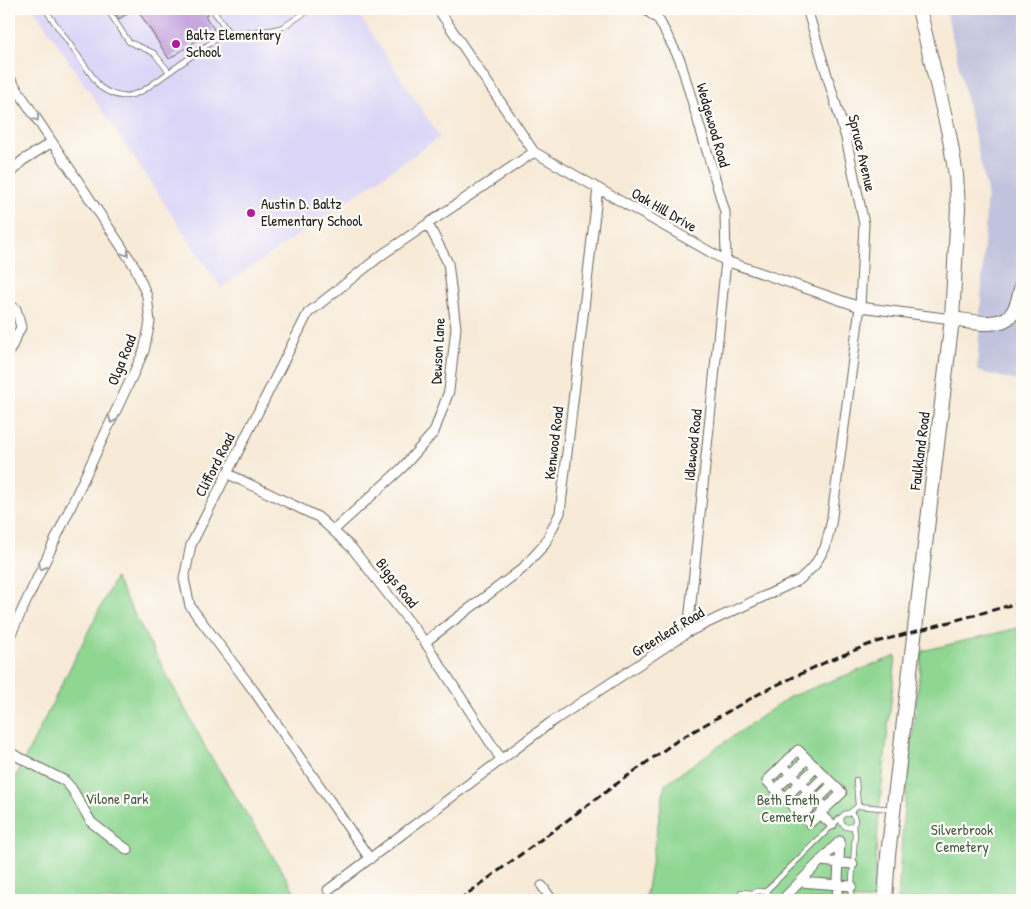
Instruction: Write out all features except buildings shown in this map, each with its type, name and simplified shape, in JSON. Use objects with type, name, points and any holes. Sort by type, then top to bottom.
[{"type":"main road","name":"Faulkland Road","points":[[885,900],[888,855],[952,319],[958,208],[956,175],[942,101],[920,9]]},
{"type":"main road","points":[[952,319],[990,323],[1002,321],[1012,314],[1022,284]]},
{"type":"street","name":"Oak Hill Drive","points":[[438,9],[534,152],[726,261],[860,307],[952,319]]},
{"type":"street","name":"Wedgewood Road","points":[[645,9],[658,20],[680,60],[725,212],[726,261]]},
{"type":"street","name":"Spruce Avenue","points":[[807,9],[846,138],[864,224],[860,307]]},
{"type":"street","name":"Olga Road","points":[[9,77],[135,267],[147,296],[150,322],[144,350],[9,638]]},
{"type":"street","points":[[9,174],[22,162],[52,142]]},
{"type":"street","name":"Clifford Road","points":[[370,859],[254,691],[190,606],[184,579],[191,545],[308,313],[383,254],[534,152]]},
{"type":"street","name":"Kenwood Road","points":[[425,642],[522,569],[544,545],[560,513],[598,188]]},
{"type":"street","name":"Dewson Lane","points":[[334,530],[402,468],[434,432],[449,391],[456,328],[448,263],[428,224]]},
{"type":"street","name":"Idlewood Road","points":[[688,632],[726,261]]},
{"type":"street","points":[[9,305],[16,310],[21,327],[9,352]]},
{"type":"street","name":"Greenleaf Road","points":[[328,890],[550,723],[688,632],[799,580],[814,566],[825,548],[831,524],[860,307]]},
{"type":"street","name":"Biggs Road","points":[[226,473],[318,517],[352,548],[425,642],[501,759]]},
{"type":"street","points":[[798,750],[807,759],[842,793],[810,823],[767,781],[798,750]]},
{"type":"street","points":[[9,752],[64,781],[72,789],[91,822],[128,850]]},
{"type":"street","points":[[776,789],[807,759]]},
{"type":"street","points":[[783,766],[817,799],[832,825]]},
{"type":"street","points":[[785,798],[816,767]]},
{"type":"street","points":[[794,806],[825,776]]},
{"type":"street","points":[[802,814],[833,784]]},
{"type":"street","points":[[782,900],[840,841],[837,900]]},
{"type":"street","points":[[820,861],[853,864]]},
{"type":"street","points":[[800,882],[852,886]]},
{"type":"street","points":[[542,886],[552,900]]},
{"type":"lane","points":[[45,9],[100,87],[109,93],[122,96],[132,96],[144,90],[223,34],[272,30],[283,27],[311,9]]},
{"type":"lane","points":[[107,9],[129,42],[154,53],[169,72]]},
{"type":"lane","points":[[212,9],[230,34]]},
{"type":"lane","points":[[856,780],[858,806]]},
{"type":"lane","points":[[765,892],[840,817],[848,814],[858,806],[894,809]]},
{"type":"lane","points":[[848,814],[855,818],[856,822],[853,826],[855,833],[851,900]]},
{"type":"lane","points":[[840,817],[841,824],[853,826]]},
{"type":"lane","points":[[741,892],[765,892],[770,895],[771,900]]},
{"type":"lane","points":[[750,900],[752,893]]},
{"type":"shaded area","name":"Austin D. Baltz Elementary School","points":[[34,9],[355,9],[440,137],[221,288]]},
{"type":"shaded area","points":[[946,9],[1022,9],[1022,382],[977,371],[987,191]]},
{"type":"green space","name":"Vilone Park","points":[[115,578],[208,752],[300,900],[9,900],[9,790]]},
{"type":"green space","name":"Silverbrook Cemetery","points":[[1022,627],[1022,900],[898,900],[903,820],[922,651]]},
{"type":"green space","name":"Beth Emeth Cemetery","points":[[896,656],[879,811],[873,900],[645,900],[665,784],[789,697]]},
{"type":"railway","points":[[459,900],[678,740],[764,691],[828,661],[873,643],[1022,602]]},
{"type":"place","name":"Baltz Elementary School","points":[[176,44]]},
{"type":"place","name":"Austin D. Baltz Elementary School","points":[[251,213]]}]
